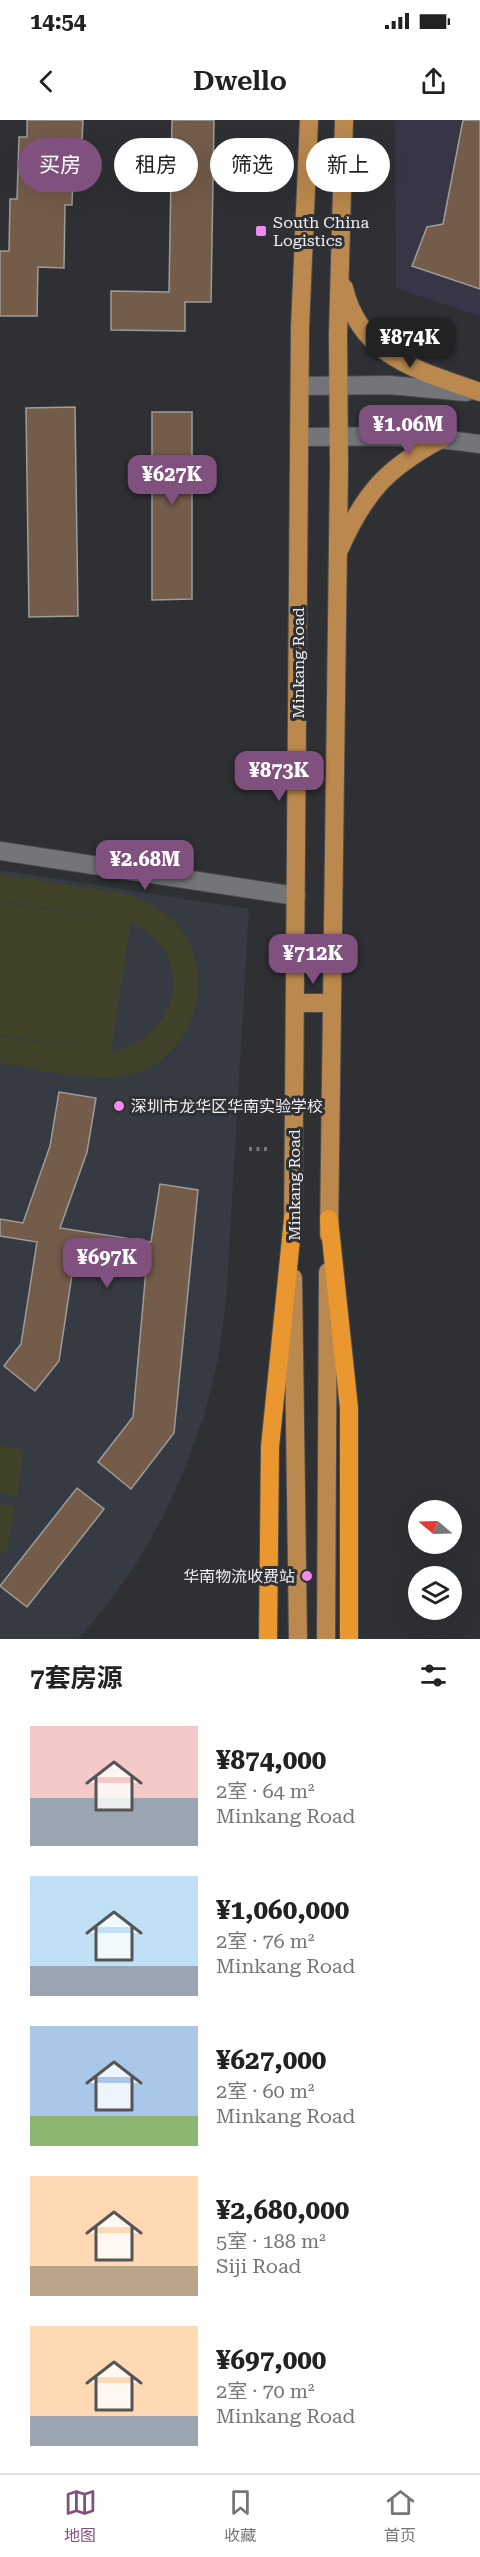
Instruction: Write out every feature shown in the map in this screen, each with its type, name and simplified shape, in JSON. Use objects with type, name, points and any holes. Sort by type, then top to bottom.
[{"type":"highway","points":[[268,1639],[270,1447],[293,1219]]},
{"type":"highway","points":[[329,1219],[349,1408],[351,1466],[349,1639]]},
{"type":"main road","name":"Minkang Road","points":[[298,1639],[293,1219],[300,386],[309,120]]},
{"type":"main road","points":[[326,1639],[330,1003],[344,120]]},
{"type":"main road","points":[[340,272],[352,312],[363,330],[379,347],[412,368],[480,393]]},
{"type":"main road","points":[[337,555],[353,519],[370,493],[392,470],[412,454],[441,439]]},
{"type":"main road","points":[[295,1003],[330,1003]]},
{"type":"street","points":[[300,386],[401,386],[480,393]]},
{"type":"street","points":[[300,437],[441,439],[480,444]]},
{"type":"street","points":[[0,851],[296,896]]},
{"type":"path","points":[[249,1149],[267,1149]]},
{"type":"shaded area","points":[[395,120],[480,120],[480,316],[396,288]]},
{"type":"shaded area","name":"深圳市龙华区华南实验学校","points":[[0,870],[249,909],[226,1303],[218,1359],[205,1413],[186,1466],[163,1517],[135,1566],[78,1639],[0,1639]]},
{"type":"green space","points":[[0,874],[122,893],[150,904],[174,921],[188,941],[196,963],[198,986],[195,1010],[186,1031],[172,1051],[154,1065],[131,1075],[116,1077],[66,1075],[0,1063],[0,1036],[102,1051],[0,1035],[0,902],[124,921],[0,901]],"holes":[[[131,923],[152,936],[166,953],[173,973],[172,993],[166,1013],[153,1030],[135,1044],[111,1052]]]},
{"type":"green space","points":[[0,1445],[24,1449],[17,1496],[0,1493]]},
{"type":"green space","points":[[0,1504],[15,1506],[7,1553],[0,1552]]},
{"type":"building","points":[[27,120],[83,120],[82,138],[19,138],[27,137]]},
{"type":"building","points":[[172,120],[214,120],[214,138],[210,138],[210,192],[213,192],[211,302],[185,302],[185,331],[111,330],[111,291],[169,292],[171,192],[198,192],[198,138],[172,138]]},
{"type":"building","points":[[463,120],[480,120],[480,289],[412,266],[427,227],[443,224]]},
{"type":"building","points":[[18,168],[18,192],[72,192],[72,205],[65,205],[64,268],[38,267],[37,316],[0,316],[0,251],[9,251],[10,199],[17,199]]},
{"type":"building","points":[[75,407],[78,616],[29,617],[26,408]]},
{"type":"building","points":[[152,412],[192,412],[192,599],[152,600]]},
{"type":"building","points":[[59,1092],[96,1098],[87,1152],[60,1228],[151,1242],[160,1184],[198,1190],[174,1433],[131,1489],[98,1462],[133,1417],[147,1259],[76,1248],[59,1361],[35,1391],[4,1366],[21,1344],[37,1242],[0,1236],[0,1219],[23,1223],[50,1146]]},
{"type":"building","points":[[77,1488],[104,1509],[27,1607],[0,1586]]},
{"type":"place","name":"South China Logistics","points":[[261,231]]},
{"type":"place","name":"深圳市龙华区华南实验学校","points":[[119,1106]]},
{"type":"place","name":"华南物流收费站","points":[[307,1576]]}]
